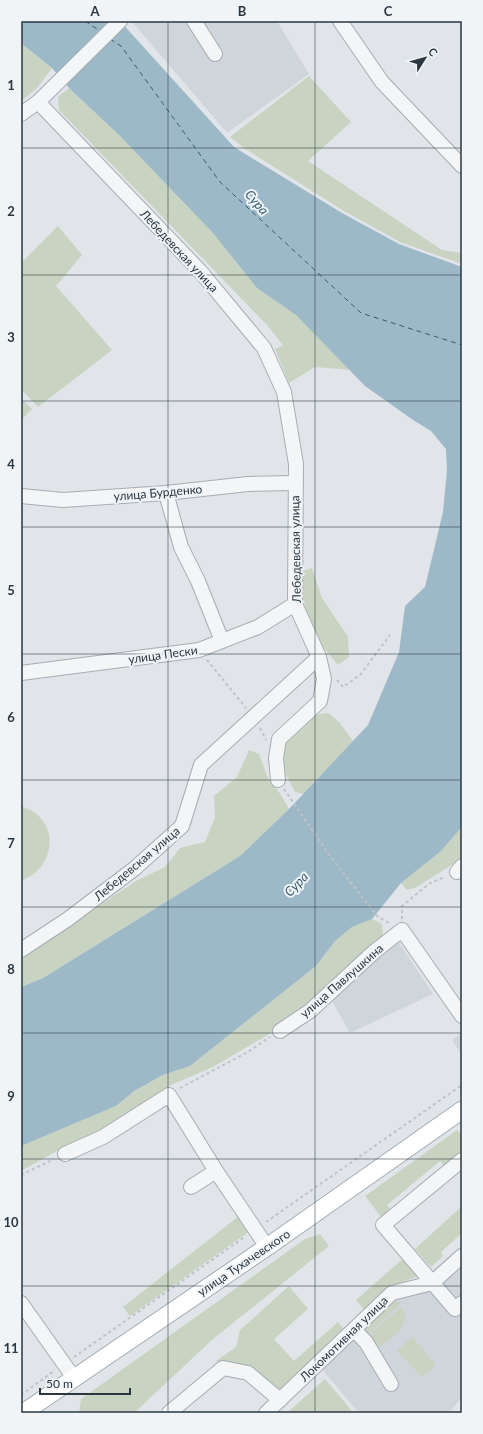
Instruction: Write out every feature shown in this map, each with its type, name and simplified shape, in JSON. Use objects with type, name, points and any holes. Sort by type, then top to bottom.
[{"type":"main road","name":"улица Тухачевского","points":[[23,1413],[267,1247],[462,1110]]},
{"type":"street","points":[[21,114],[38,102],[120,21]]},
{"type":"street","points":[[194,21],[216,54]]},
{"type":"street","points":[[340,21],[382,82],[461,162]]},
{"type":"street","name":"Лебедевская улица","points":[[21,950],[68,919],[128,873],[182,826],[201,765],[319,657],[295,604],[296,464],[284,392],[264,348],[200,271],[38,102]]},
{"type":"street","name":"улица Бурденко","points":[[21,496],[63,500],[166,494],[248,484],[295,483]]},
{"type":"street","points":[[166,494],[182,547],[198,581],[222,642]]},
{"type":"street","name":"улица Пески","points":[[21,673],[199,650],[258,627],[295,604]]},
{"type":"street","points":[[278,780],[276,758],[279,739],[320,701],[324,678],[319,657]]},
{"type":"street","points":[[402,930],[462,1016]]},
{"type":"street","name":"улица Павлушкина","points":[[280,1031],[310,1011],[375,951],[402,930]]},
{"type":"street","points":[[65,1154],[103,1137],[169,1095],[254,1230],[267,1247]]},
{"type":"street","points":[[462,1160],[383,1225],[455,1310],[462,1303]]},
{"type":"street","points":[[191,1187],[216,1171]]},
{"type":"street","points":[[432,1283],[462,1256]]},
{"type":"street","name":"Локомотивная улица","points":[[266,1413],[392,1293],[432,1283]]},
{"type":"street","points":[[21,1303],[74,1378]]},
{"type":"street","points":[[354,1330],[366,1342],[391,1384]]},
{"type":"street","points":[[169,1413],[223,1368],[248,1373],[280,1400]]},
{"type":"path","points":[[356,678],[360,676],[390,635]]},
{"type":"path","points":[[199,650],[254,717]]},
{"type":"path","points":[[293,802],[378,917]]},
{"type":"path","points":[[402,930],[402,906],[430,883],[460,869]]},
{"type":"path","points":[[169,1095],[248,1052],[280,1031]]},
{"type":"path","points":[[21,1395],[462,1085]]},
{"type":"path","points":[[21,1176],[65,1154]]},
{"type":"shaded area","points":[[135,21],[277,21],[309,74],[227,133],[133,23]]},
{"type":"shaded area","points":[[396,938],[433,994],[350,1033],[332,1001],[362,967]]},
{"type":"shaded area","points":[[462,1033],[462,1055],[452,1040]]},
{"type":"shaded area","points":[[462,1245],[462,1397],[449,1413],[359,1413],[322,1369],[376,1310],[424,1278]]},
{"type":"green space","points":[[21,43],[52,68],[37,88],[21,101]]},
{"type":"green space","points":[[309,76],[351,122],[308,161],[442,250],[462,253],[462,264],[400,242],[344,211],[247,150],[230,137]]},
{"type":"green space","points":[[69,88],[120,136],[212,232],[257,288],[296,315],[351,370],[315,367],[289,383],[275,349],[283,345],[267,325],[59,110],[58,97]]},
{"type":"green space","points":[[58,226],[82,255],[56,286],[112,350],[38,407],[21,389],[21,263]]},
{"type":"green space","points":[[21,398],[32,409],[21,420]]},
{"type":"green space","points":[[312,568],[322,598],[348,637],[349,657],[338,665],[314,636],[300,588],[303,571]]},
{"type":"green space","points":[[328,713],[339,722],[353,741],[303,794],[295,792],[279,761],[281,745],[312,715]]},
{"type":"green space","points":[[249,750],[259,754],[268,778],[281,795],[289,809],[240,856],[43,978],[21,987],[21,958],[136,881],[165,867],[180,848],[205,842],[215,817],[214,796],[237,777]]},
{"type":"green space","points":[[21,806],[31,810],[39,816],[45,824],[50,841],[49,850],[39,869],[21,881]]},
{"type":"green space","points":[[462,825],[462,856],[458,861],[415,888],[407,890],[401,883],[440,852]]},
{"type":"green space","points":[[372,919],[382,924],[383,937],[306,1008],[271,1033],[211,1068],[171,1085],[117,1121],[21,1171],[21,1146],[116,1106],[134,1091],[163,1075],[190,1066],[316,966],[335,941],[352,927]]},
{"type":"green space","points":[[457,1130],[462,1135],[462,1169],[452,1177],[440,1161],[387,1205],[392,1212],[383,1219],[365,1196]]},
{"type":"green space","points":[[462,1206],[462,1233],[441,1252],[443,1256],[431,1267],[415,1249]]},
{"type":"green space","points":[[239,1216],[250,1231],[130,1316],[123,1307]]},
{"type":"green space","points":[[320,1234],[329,1246],[213,1339],[134,1413],[79,1413],[81,1399],[305,1239]]},
{"type":"green space","points":[[405,1257],[419,1276],[392,1286],[365,1311],[356,1300]]},
{"type":"green space","points":[[289,1286],[308,1309],[274,1339],[294,1361],[338,1322],[347,1333],[282,1393],[216,1361],[236,1347],[240,1330]]},
{"type":"green space","points":[[393,1301],[401,1303],[369,1334],[366,1331],[367,1326]]},
{"type":"green space","points":[[401,1307],[405,1319],[403,1325],[395,1335],[379,1348],[369,1339],[376,1329]]},
{"type":"green space","points":[[412,1337],[436,1365],[422,1377],[397,1351]]},
{"type":"green space","points":[[325,1379],[352,1411],[350,1413],[288,1412]]},
{"type":"water","name":"Сура","points":[[21,21],[120,21],[234,147],[342,213],[399,244],[462,267],[462,825],[440,852],[401,883],[372,919],[352,927],[335,941],[316,966],[190,1066],[163,1075],[134,1091],[116,1106],[21,1146],[21,987],[43,978],[240,856],[289,809],[368,725],[399,652],[405,606],[425,587],[443,512],[447,470],[446,449],[431,431],[365,386],[296,315],[257,288],[212,232],[120,136],[69,88],[52,68],[21,43]]},
{"type":"ferry route","points":[[85,21],[100,31]]},
{"type":"ferry route","points":[[110,39],[121,46],[220,182],[361,313],[462,345]]}]
